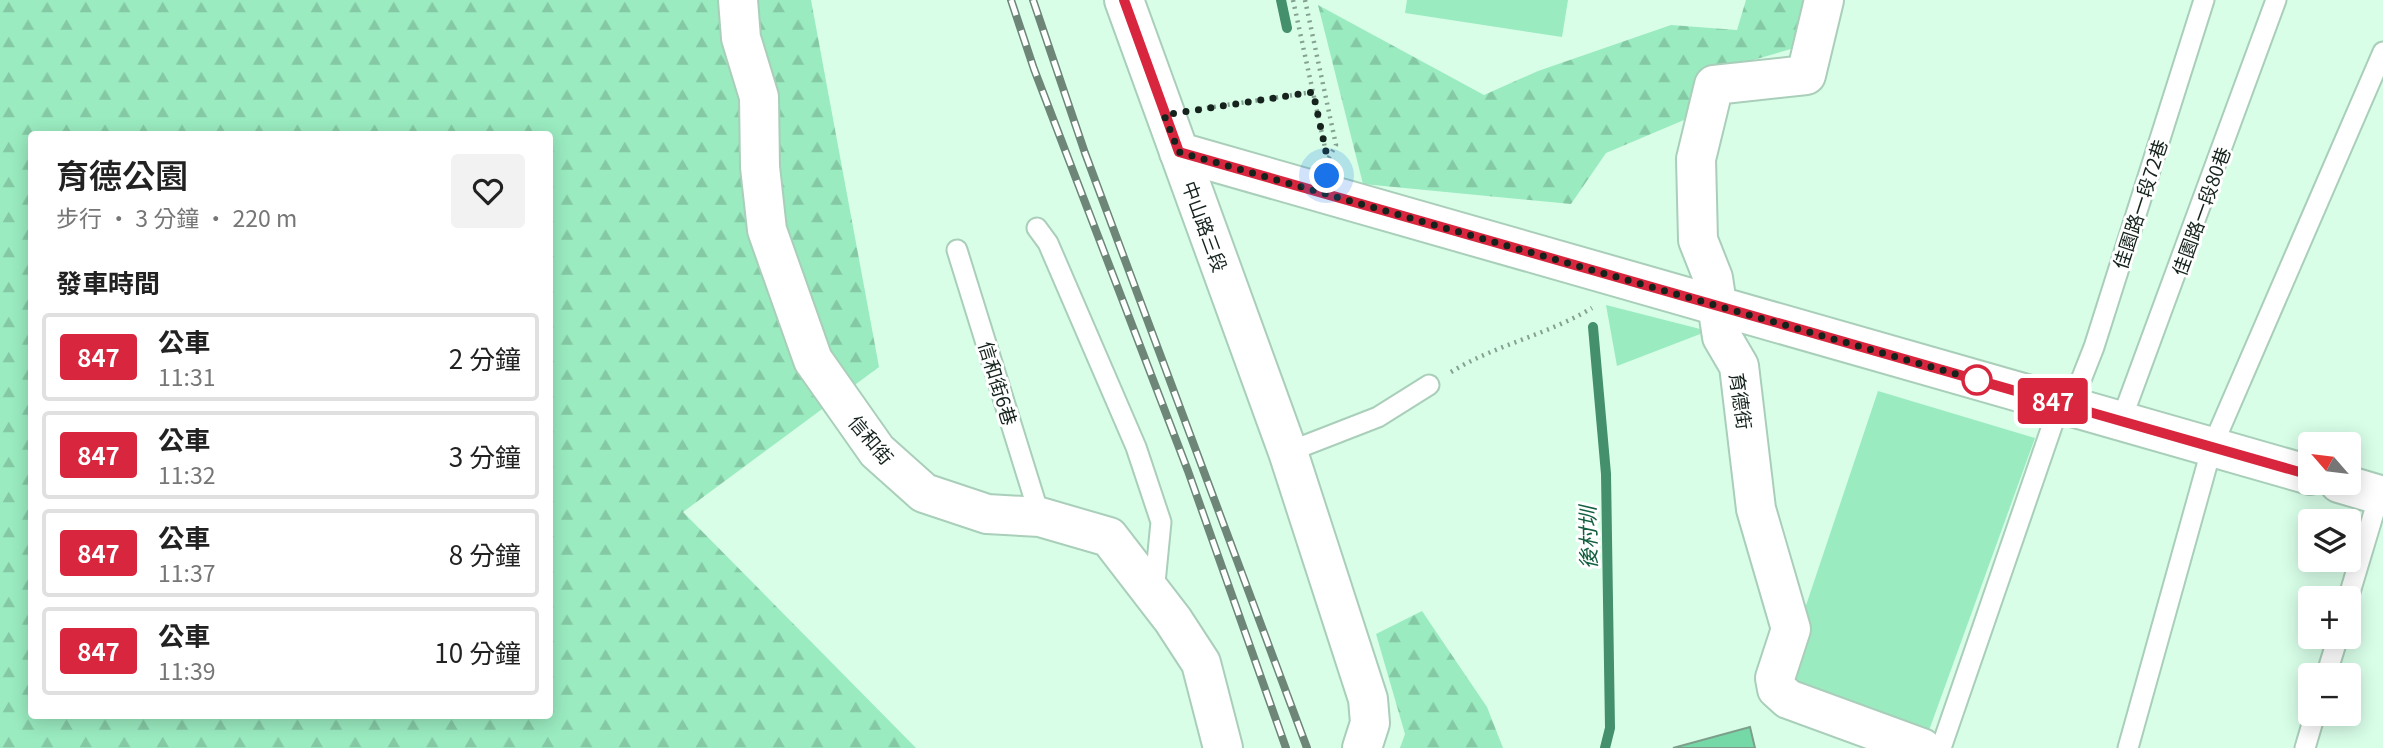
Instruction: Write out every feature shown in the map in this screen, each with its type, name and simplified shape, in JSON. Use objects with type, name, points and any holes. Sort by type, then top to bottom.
[{"type":"street","name":"信和街","points":[[738,0],[741,37],[759,97],[760,167],[767,230],[813,360],[877,451],[924,493],[987,514],[1040,517],[1109,537],[1173,620],[1201,663],[1223,748]]},
{"type":"street","name":"中山路三段","points":[[1124,0],[1288,452],[1368,699],[1370,723],[1362,748]]},
{"type":"street","name":"育德街","points":[[1824,0],[1806,75],[1714,85],[1696,159],[1698,240],[1713,278],[1722,337],[1739,366],[1756,509],[1791,629],[1775,678],[1777,688],[1788,699],[1922,748]]},
{"type":"street","points":[[1179,152],[2298,472]]},
{"type":"street","points":[[2361,487],[2382,491]]},
{"type":"lane","name":"佳園路一段72巷","points":[[1941,748],[2067,405],[2081,380],[2094,347],[2204,0]]},
{"type":"lane","name":"佳園路一段80巷","points":[[2121,421],[2276,0]]},
{"type":"lane","points":[[2127,748],[2212,447],[2383,52]]},
{"type":"lane","points":[[1037,228],[1048,243],[1136,447],[1161,522],[1153,597]]},
{"type":"lane","name":"信和街6巷","points":[[957,250],[1040,517]]},
{"type":"lane","points":[[1288,452],[1378,417],[1429,384]]},
{"type":"lane","points":[[2352,586],[2382,491]]},
{"type":"lane","points":[[2305,748],[2311,726]]},
{"type":"path","points":[[1293,0],[1328,161],[1336,145],[1305,0]]},
{"type":"path","points":[[1164,115],[1313,92]]},
{"type":"path","points":[[1429,384],[1474,358],[1571,321],[1638,283]]},
{"type":"green space","points":[[0,0],[811,0],[879,367],[683,512],[916,748],[0,748]]},
{"type":"green space","points":[[1407,0],[1568,0],[1562,37],[1405,13]]},
{"type":"green space","points":[[1746,0],[1809,0],[1801,46],[1705,74],[1684,120],[1606,153],[1571,204],[1363,184],[1318,5],[1484,95],[1538,71],[1671,25],[1737,30]]},
{"type":"green space","points":[[1606,305],[1708,331],[1617,366]]},
{"type":"green space","points":[[1878,391],[2035,438],[1927,736],[1794,691],[1785,668]]},
{"type":"green space","points":[[1422,611],[1487,707],[1503,748],[1400,748],[1405,734],[1376,634]]},
{"type":"building","points":[[1750,727],[1755,748],[1673,748]]},
{"type":"waterway","name":"後村圳","points":[[1281,0],[1287,28]]},
{"type":"waterway","name":"後村圳","points":[[1593,327],[1606,474],[1610,728],[1605,748]]},
{"type":"railway","points":[[1011,0],[1034,69],[1188,471],[1286,748]]},
{"type":"railway","points":[[1033,0],[1085,153],[1307,748]]},
{"type":"bus line","name":"847","points":[[1124,0],[1179,152],[2298,472]]},
{"type":"route","points":[[1327,176],[1328,161],[1313,92],[1164,115],[1179,152],[1977,380]]}]
